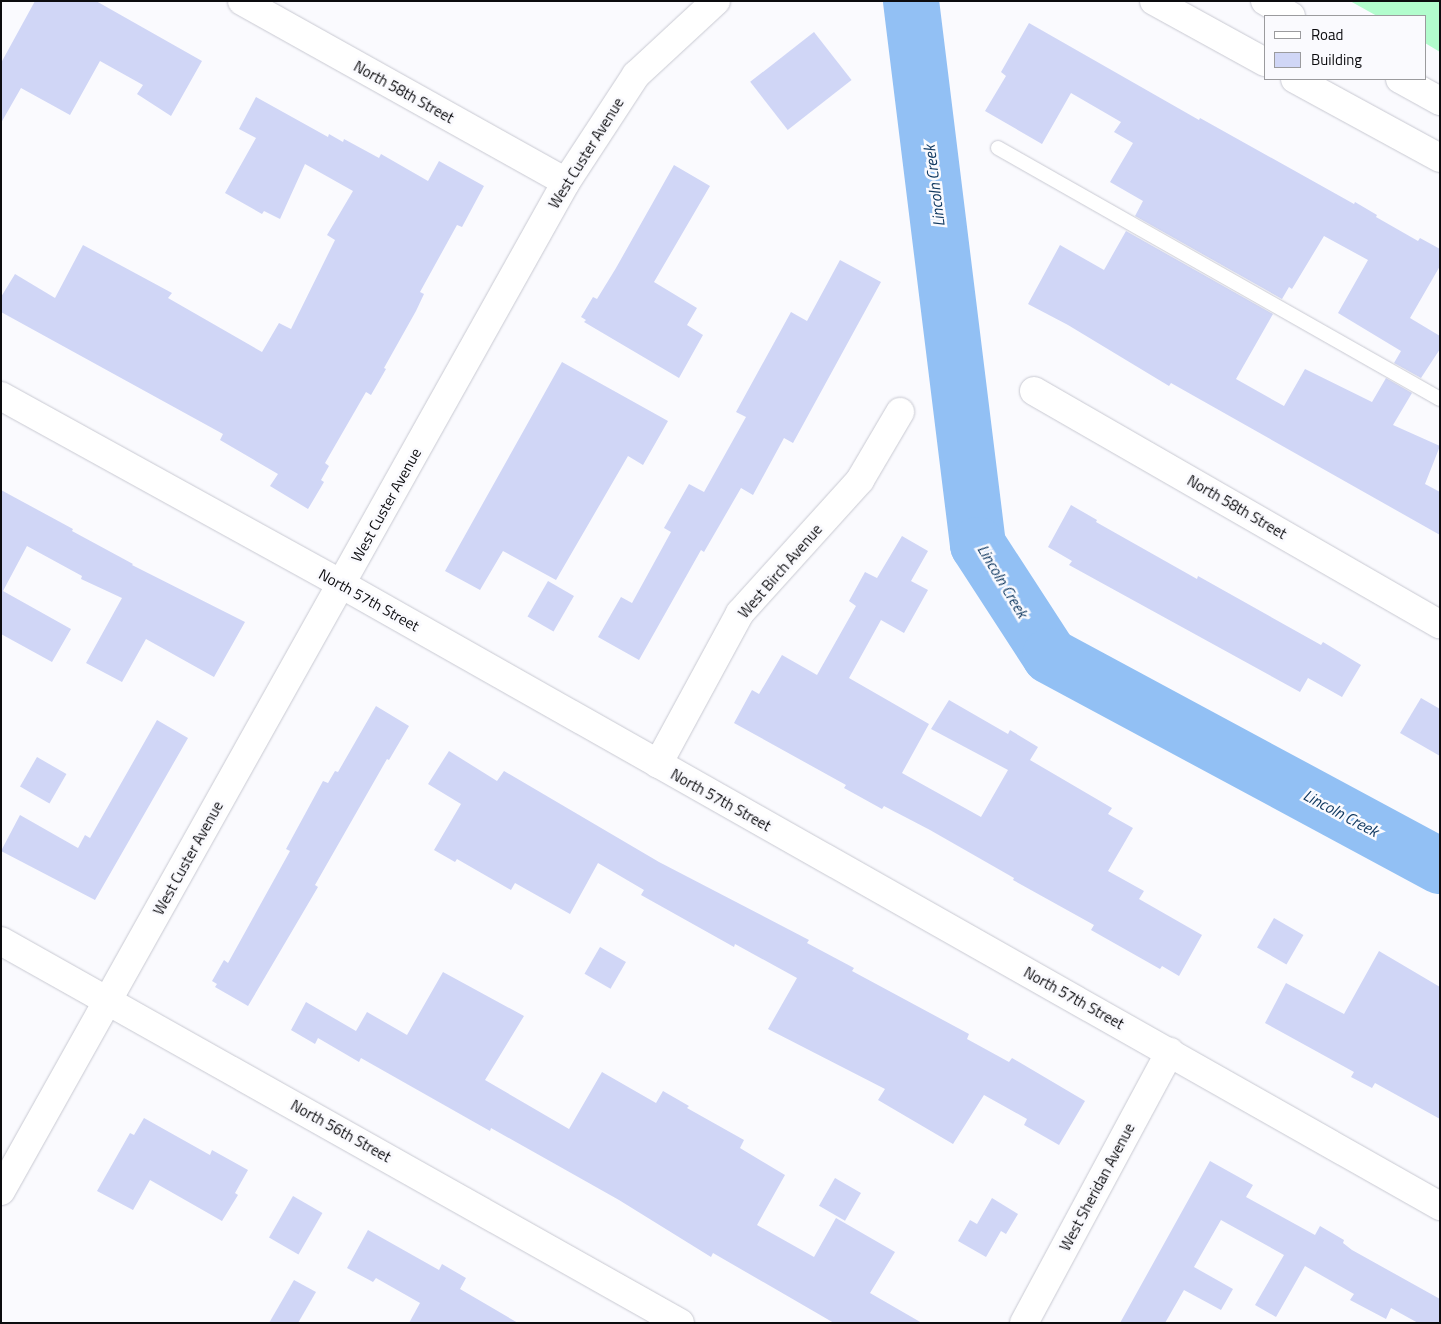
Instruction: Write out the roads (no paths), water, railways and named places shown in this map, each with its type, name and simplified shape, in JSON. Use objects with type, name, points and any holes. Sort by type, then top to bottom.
[{"type":"street","name":"North 58th Street","points":[[242,1],[566,182]]},
{"type":"street","name":"West Custer Avenue","points":[[1,1191],[566,182],[636,75],[716,1]]},
{"type":"street","points":[[1154,1],[1264,61]]},
{"type":"street","points":[[1265,1],[1289,15]]},
{"type":"street","points":[[1297,80],[1440,158]]},
{"type":"street","points":[[1402,80],[1440,102]]},
{"type":"street","name":"North 58th Street","points":[[1034,391],[1440,624]]},
{"type":"street","name":"North 57th Street","points":[[1,396],[341,584],[1440,1206]]},
{"type":"street","name":"West Birch Avenue","points":[[658,764],[740,613],[860,480],[900,412]]},
{"type":"street","name":"North 56th Street","points":[[1,941],[680,1323]]},
{"type":"street","name":"West Sheridan Avenue","points":[[1024,1323],[1170,1052]]},
{"type":"lane","points":[[998,148],[1440,398]]},
{"type":"waterway","name":"Lincoln Creek","points":[[911,1],[978,545],[1050,656],[1440,866]]}]
